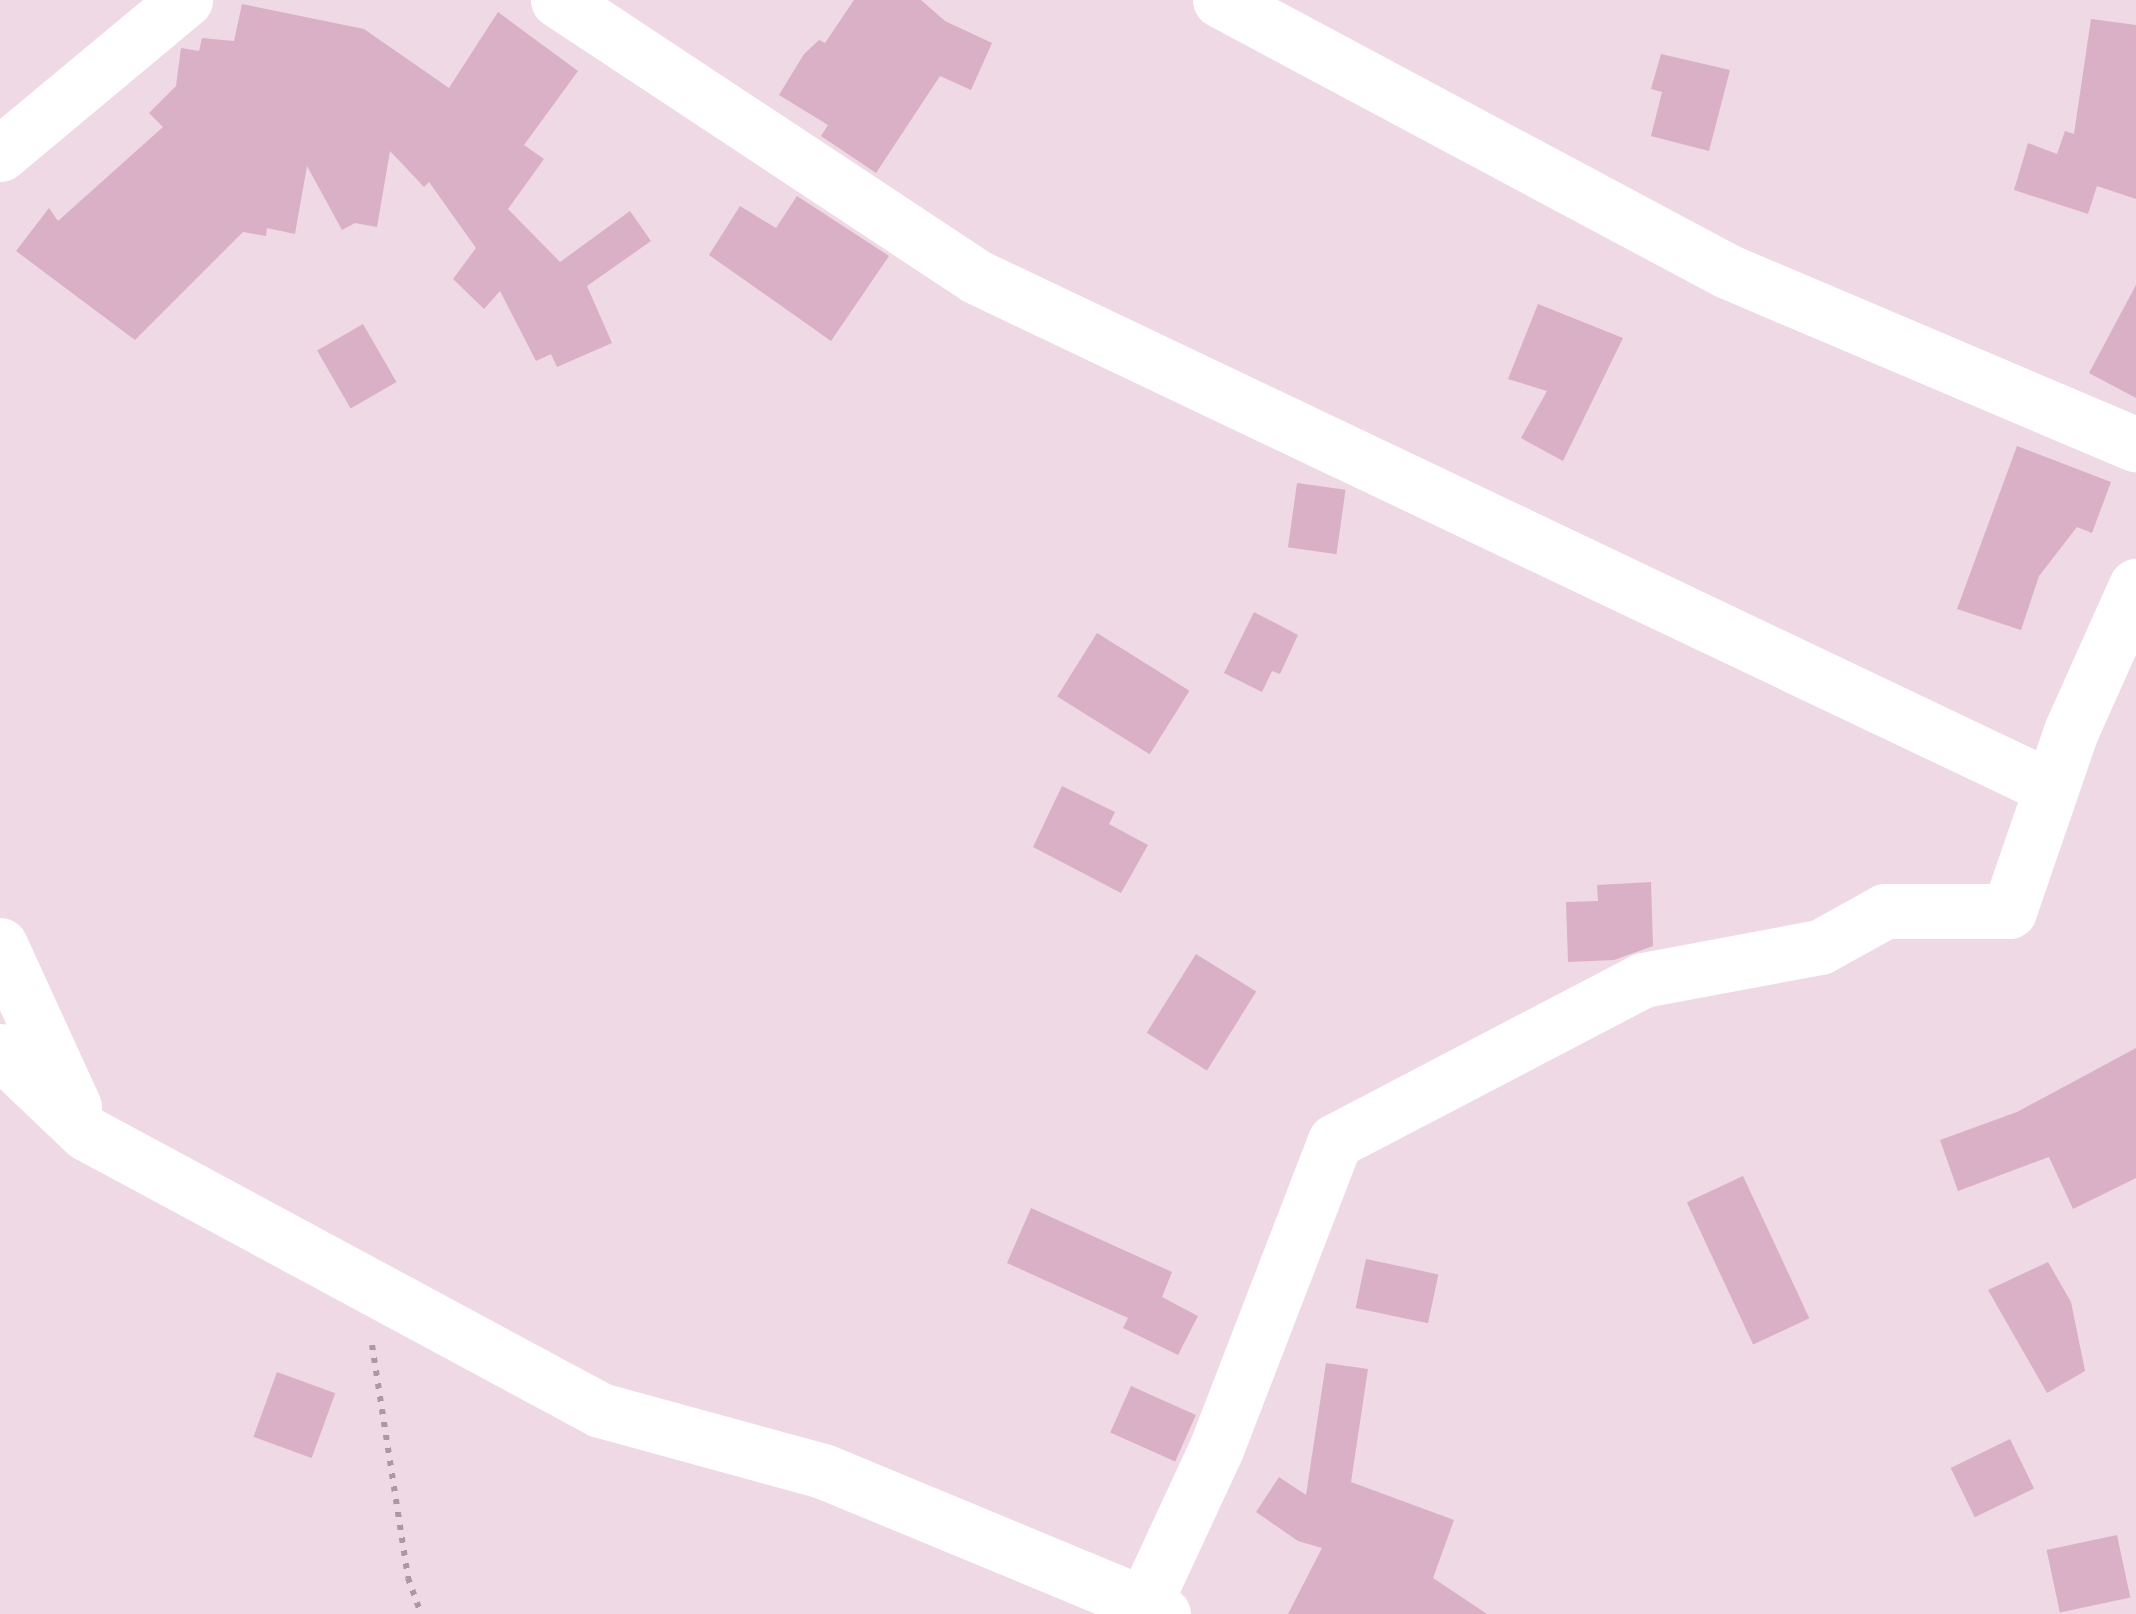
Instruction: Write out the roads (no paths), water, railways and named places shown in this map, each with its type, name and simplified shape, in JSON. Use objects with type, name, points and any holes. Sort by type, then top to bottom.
[{"type":"street","points":[[0,154],[185,0]]},
{"type":"street","points":[[558,0],[977,278],[2050,787]]},
{"type":"street","points":[[1220,0],[1727,271],[2136,446]]},
{"type":"street","points":[[0,1051],[86,1133],[600,1410],[824,1471],[1154,1609],[1334,1141],[1642,980],[1820,947],[1884,911],[2009,912],[2050,787],[2136,586]]},
{"type":"street","points":[[0,944],[86,1133]]}]
